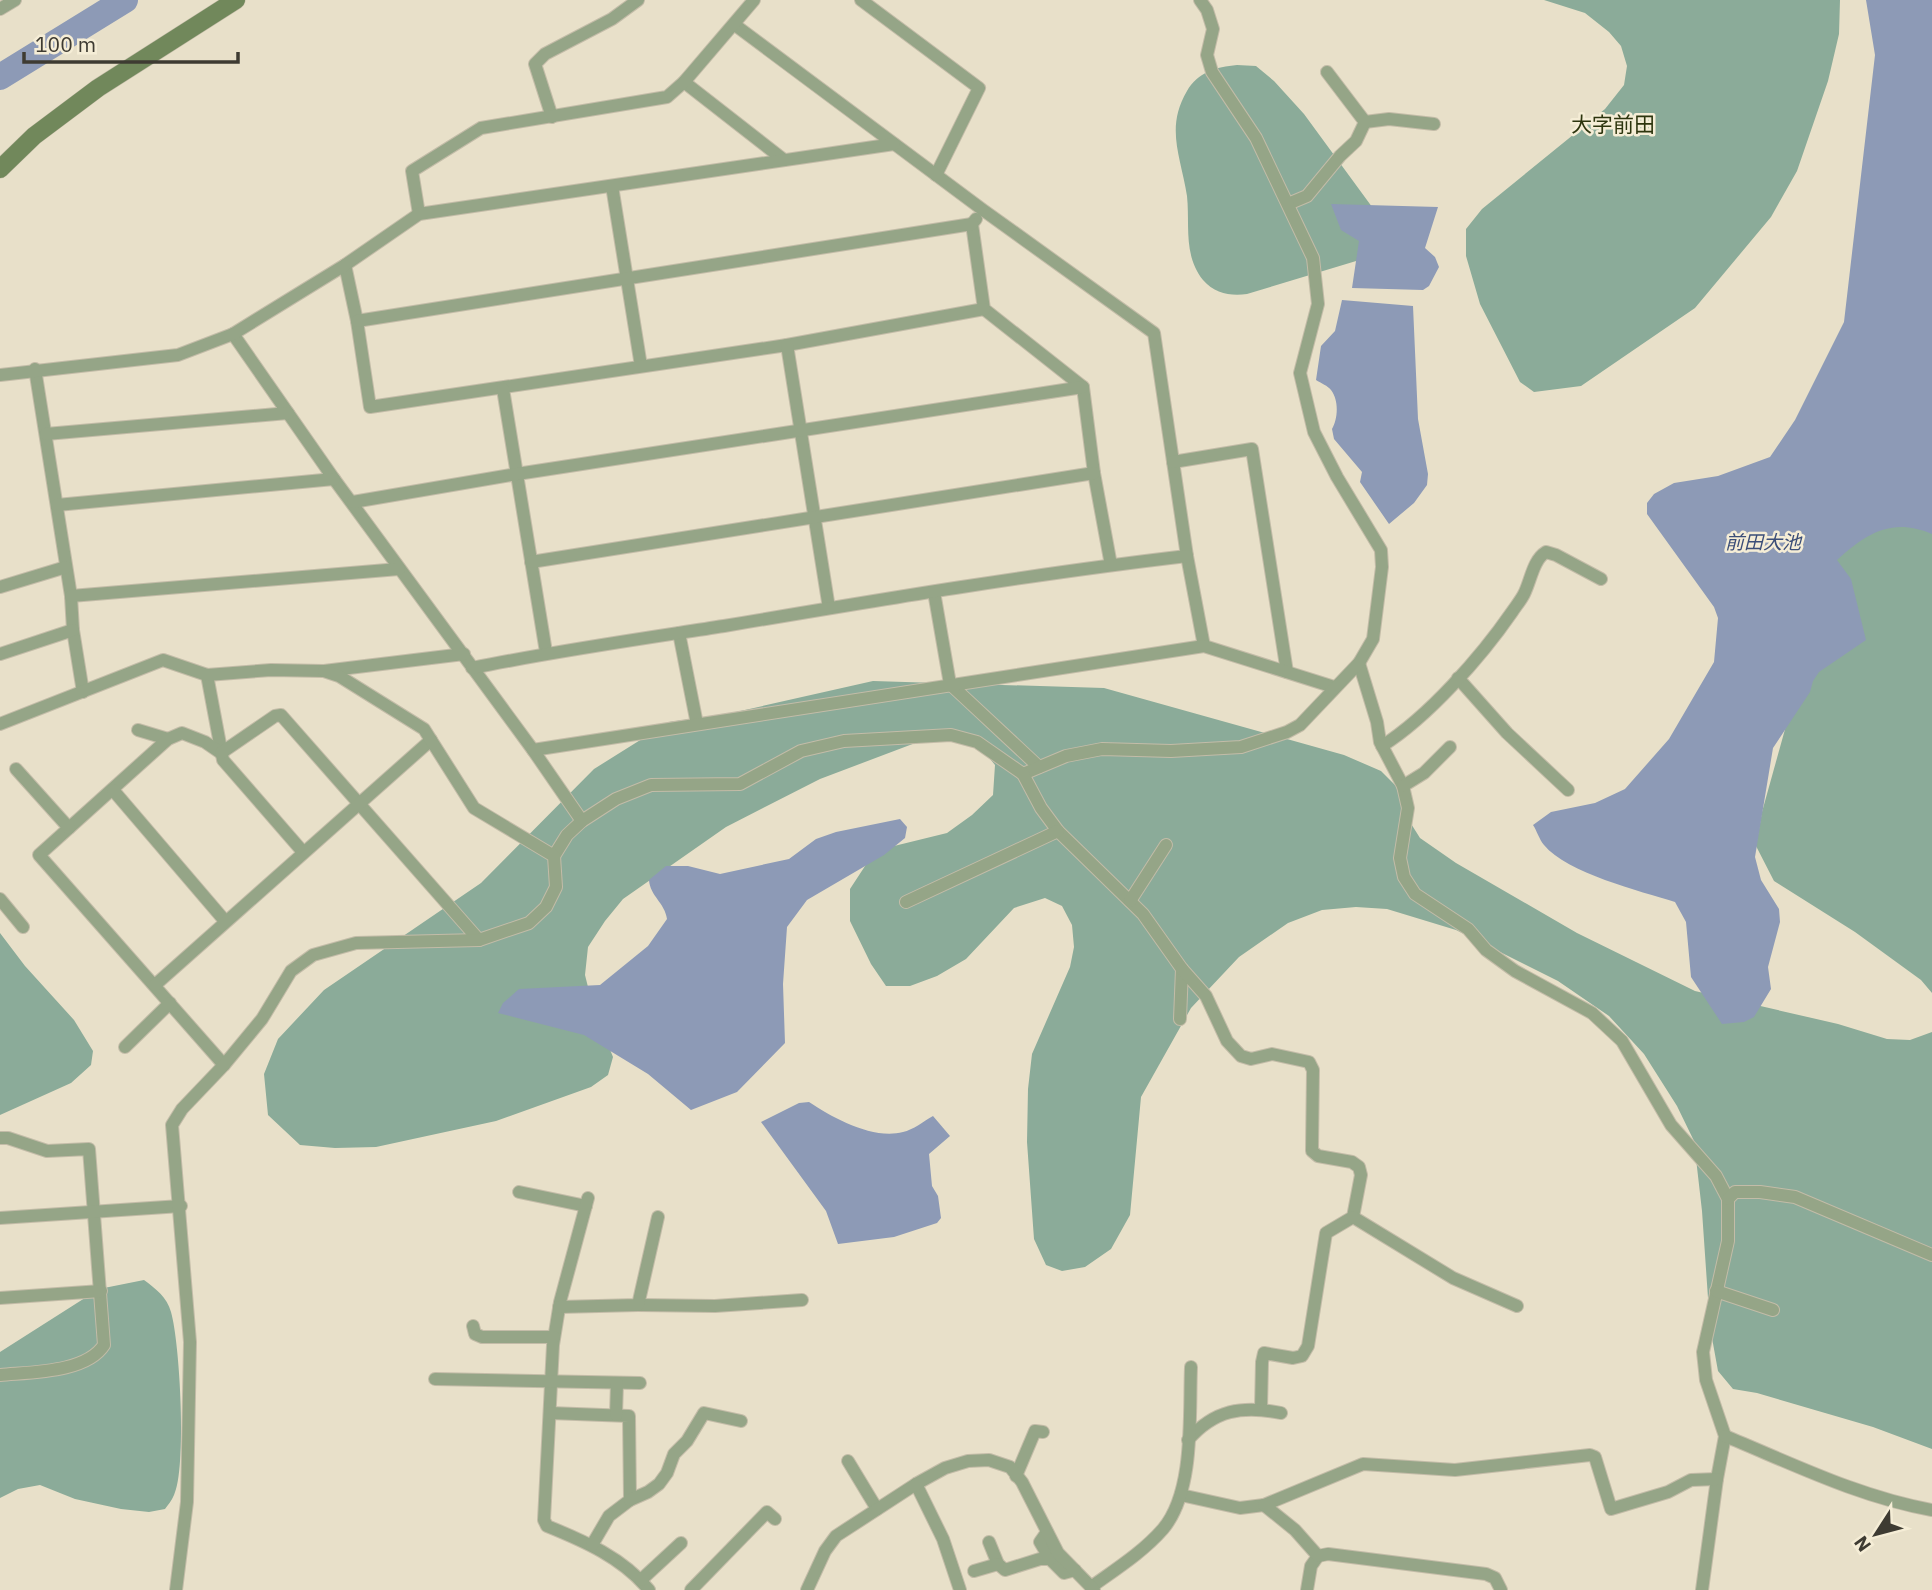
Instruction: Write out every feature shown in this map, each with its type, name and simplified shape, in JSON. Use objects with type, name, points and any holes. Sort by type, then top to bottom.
[{"type":"street","points":[[0,9],[15,0]]},
{"type":"street","points":[[0,169],[34,136],[97,88],[236,0]]},
{"type":"street","points":[[552,117],[535,64],[545,54],[612,19],[638,0]]},
{"type":"street","points":[[419,214],[412,171],[481,128],[667,97],[684,82],[754,0]]},
{"type":"street","points":[[861,0],[879,5],[979,88],[936,175]]},
{"type":"street","points":[[1023,774],[1066,756],[1102,749],[1171,751],[1241,747],[1287,732],[1300,725],[1359,663],[1373,639],[1382,567],[1381,550],[1337,477],[1314,432],[1303,393],[1300,373],[1318,304],[1313,258],[1256,138],[1212,72],[1207,55],[1213,29],[1207,9],[1200,0]]},
{"type":"street","points":[[735,25],[983,210],[1154,333],[1187,556],[1204,646]]},
{"type":"street","points":[[1327,72],[1364,122]]},
{"type":"street","points":[[684,82],[784,160]]},
{"type":"street","points":[[1364,122],[1389,118],[1434,124]]},
{"type":"street","points":[[1288,204],[1307,196],[1356,141],[1364,122]]},
{"type":"street","points":[[0,374],[178,355],[233,334],[345,265],[419,214],[894,144]]},
{"type":"street","points":[[612,186],[641,366]]},
{"type":"street","points":[[357,321],[972,224],[983,210]]},
{"type":"street","points":[[972,224],[984,309],[1083,387],[1094,474],[1111,565]]},
{"type":"street","points":[[345,265],[357,321],[370,407],[787,345],[984,309]]},
{"type":"street","points":[[233,334],[334,479],[464,654],[582,821]]},
{"type":"street","points":[[787,345],[828,608]]},
{"type":"street","points":[[35,369],[71,596],[73,630],[83,692]]},
{"type":"street","points":[[353,502],[517,474],[1083,387]]},
{"type":"street","points":[[503,389],[546,652]]},
{"type":"street","points":[[46,434],[288,413]]},
{"type":"street","points":[[1173,462],[1252,449],[1287,672]]},
{"type":"street","points":[[531,562],[1094,474]]},
{"type":"street","points":[[57,505],[334,479]]},
{"type":"street","points":[[1382,746],[1400,735],[1458,678],[1507,619],[1524,594],[1539,556],[1546,552],[1556,555],[1601,579]]},
{"type":"street","points":[[472,667],[546,652],[828,608],[1187,556]]},
{"type":"street","points":[[0,587],[66,567]]},
{"type":"street","points":[[71,596],[399,569]]},
{"type":"street","points":[[934,592],[950,684],[1039,767]]},
{"type":"street","points":[[0,654],[73,630]]},
{"type":"street","points":[[679,633],[697,724]]},
{"type":"street","points":[[533,750],[1204,646],[1334,687]]},
{"type":"street","points":[[0,724],[163,660],[207,675],[271,670],[324,671],[464,654]]},
{"type":"street","points":[[1359,663],[1382,746],[1403,786],[1408,808],[1400,858],[1404,877],[1415,894],[1468,929],[1486,950],[1515,971],[1592,1013],[1622,1041],[1671,1125],[1716,1176],[1728,1199],[1728,1241],[1703,1352],[1706,1380],[1725,1436],[1702,1590]]},
{"type":"street","points":[[324,671],[339,676],[424,729],[474,808],[554,856]]},
{"type":"street","points":[[207,675],[223,760],[303,852]]},
{"type":"street","points":[[1458,678],[1507,733],[1568,790]]},
{"type":"street","points":[[221,753],[275,716],[281,716],[480,940]]},
{"type":"street","points":[[138,730],[167,738]]},
{"type":"street","points":[[221,753],[205,742],[182,733],[167,738],[40,855],[224,1065]]},
{"type":"street","points":[[176,1590],[187,1502],[190,1342],[172,1125],[182,1109],[224,1065],[262,1019],[291,971],[313,955],[356,943],[480,940],[529,923],[546,907],[556,887],[554,856],[567,835],[582,821],[616,799],[651,785],[740,783],[801,751],[844,741],[951,735],[977,742],[1023,774],[1041,808],[1058,831],[1143,914],[1182,969],[1206,996],[1227,1041],[1241,1056],[1251,1059],[1272,1054],[1309,1062],[1313,1070],[1312,1151],[1318,1156],[1352,1162],[1359,1167],[1361,1175],[1353,1217],[1326,1233],[1308,1346],[1303,1356],[1293,1358],[1264,1353],[1261,1409]]},
{"type":"street","points":[[155,985],[431,740]]},
{"type":"street","points":[[1403,786],[1424,773],[1450,747]]},
{"type":"street","points":[[16,769],[69,828]]},
{"type":"street","points":[[113,790],[225,921]]},
{"type":"street","points":[[906,902],[1058,831]]},
{"type":"street","points":[[1130,901],[1166,845]]},
{"type":"street","points":[[0,899],[23,927]]},
{"type":"street","points":[[1180,1019],[1182,969]]},
{"type":"street","points":[[125,1046],[170,1003]]},
{"type":"street","points":[[0,1138],[8,1138],[47,1151],[89,1149],[104,1345],[99,1352],[60,1370],[0,1375]]},
{"type":"street","points":[[519,1192],[587,1202],[559,1307],[554,1337],[544,1520],[547,1526],[592,1545],[645,1585],[681,1543]]},
{"type":"street","points":[[1728,1199],[1735,1192],[1795,1197],[1932,1255]]},
{"type":"street","points":[[0,1218],[180,1206]]},
{"type":"street","points":[[638,1305],[659,1217]]},
{"type":"street","points":[[1353,1217],[1453,1278],[1517,1306]]},
{"type":"street","points":[[0,1298],[101,1291]]},
{"type":"street","points":[[1716,1292],[1773,1310]]},
{"type":"street","points":[[559,1307],[715,1306],[802,1300]]},
{"type":"street","points":[[473,1326],[475,1334],[482,1337],[554,1337]]},
{"type":"street","points":[[807,1590],[825,1551],[836,1536],[945,1468],[968,1461],[989,1460],[1010,1467],[1058,1553],[1093,1588],[1165,1527],[1181,1495],[1188,1440],[1191,1367]]},
{"type":"street","points":[[435,1379],[640,1383]]},
{"type":"street","points":[[616,1415],[617,1383]]},
{"type":"street","points":[[1188,1440],[1202,1424],[1216,1415],[1261,1409],[1281,1413]]},
{"type":"street","points":[[550,1413],[629,1416],[630,1500]]},
{"type":"street","points":[[592,1545],[609,1516],[630,1500],[659,1484],[667,1473],[674,1454],[687,1441],[704,1413],[741,1420]]},
{"type":"street","points":[[1016,1476],[1035,1431],[1043,1432]]},
{"type":"street","points":[[1725,1436],[1848,1488],[1932,1510]]},
{"type":"street","points":[[1181,1495],[1240,1508],[1264,1505],[1363,1464],[1455,1470],[1590,1455],[1595,1457],[1598,1464],[1611,1509],[1668,1492],[1691,1480],[1717,1479]]},
{"type":"street","points":[[848,1461],[877,1509]]},
{"type":"street","points":[[916,1484],[943,1539],[960,1590]]},
{"type":"street","points":[[1264,1505],[1295,1531],[1318,1556]]},
{"type":"street","points":[[691,1590],[767,1511]]},
{"type":"street","points":[[1047,1532],[1040,1542],[1050,1559],[1064,1573],[1075,1570]]},
{"type":"street","points":[[989,1542],[998,1564],[1005,1570],[1040,1559],[1050,1559]]},
{"type":"street","points":[[1307,1590],[1311,1566],[1318,1556],[1328,1554],[1486,1574],[1494,1578],[1501,1590]]},
{"type":"street","points":[[974,1572],[998,1564]]},
{"type":"green space","points":[[1544,0],[1840,0],[1839,34],[1828,81],[1797,171],[1771,217],[1695,308],[1581,386],[1534,392],[1520,382],[1480,304],[1466,256],[1466,229],[1482,209],[1605,109],[1624,85],[1627,66],[1621,46],[1609,32],[1585,13]]},
{"type":"green space","points":[[1237,65],[1256,66],[1274,81],[1304,114],[1375,211],[1376,255],[1247,294],[1224,293],[1203,280],[1192,260],[1190,250],[1187,196],[1176,143],[1177,118],[1180,105],[1196,79],[1215,69]]},
{"type":"green space","points":[[1932,482],[1932,993],[1921,980],[1855,932],[1774,881],[1756,846],[1762,812],[1826,582],[1844,544]]},
{"type":"green space","points":[[873,681],[1104,688],[1344,755],[1381,771],[1399,789],[1403,811],[1420,838],[1456,863],[1577,933],[1695,991],[1838,1024],[1887,1039],[1910,1040],[1932,1032],[1932,1449],[1873,1427],[1757,1393],[1733,1389],[1718,1371],[1710,1327],[1694,1141],[1677,1106],[1644,1054],[1609,1016],[1558,981],[1456,930],[1387,909],[1356,907],[1322,910],[1288,923],[1239,957],[1191,1008],[1141,1097],[1130,1215],[1111,1249],[1085,1267],[1062,1271],[1046,1265],[1034,1239],[1027,1142],[1028,1089],[1032,1054],[1070,967],[1074,947],[1072,925],[1062,906],[1045,898],[1014,908],[966,959],[937,976],[910,986],[886,986],[871,964],[850,921],[850,889],[867,863],[890,847],[947,833],[993,795],[995,765],[974,739],[939,734],[820,779],[726,827],[623,899],[588,947],[585,975],[593,1007],[613,1057],[608,1075],[591,1087],[496,1121],[376,1147],[300,1145],[268,1115],[264,1074],[278,1039],[324,990],[481,883],[594,769],[669,722],[727,714]]},
{"type":"green space","points":[[0,933],[25,966],[74,1020],[93,1051],[91,1065],[71,1083],[0,1115]]},
{"type":"green space","points":[[144,1280],[167,1302],[177,1350],[181,1405],[180,1460],[178,1481],[170,1502],[165,1509],[149,1512],[121,1509],[75,1499],[40,1485],[18,1489],[0,1498],[0,1352],[99,1289]]},
{"type":"water","name":"前田大池","points":[[1866,0],[1932,0],[1932,534],[1905,527],[1881,530],[1859,542],[1837,560],[1851,579],[1866,640],[1819,672],[1810,692],[1773,748],[1755,857],[1761,880],[1779,909],[1780,922],[1768,967],[1771,989],[1754,1017],[1744,1022],[1722,1024],[1691,977],[1686,922],[1675,902],[1624,887],[1569,864],[1544,845],[1533,825],[1551,812],[1595,803],[1625,789],[1669,739],[1714,662],[1718,618],[1714,607],[1647,514],[1647,503],[1654,494],[1674,483],[1718,476],[1770,457],[1795,420],[1844,322],[1875,55]]},
{"type":"water","points":[[1331,204],[1438,207],[1425,248],[1435,257],[1439,267],[1429,286],[1423,290],[1352,288],[1359,241],[1341,230]]},
{"type":"water","points":[[1342,300],[1413,306],[1418,419],[1428,474],[1427,485],[1414,503],[1389,524],[1360,482],[1362,472],[1334,439],[1334,394],[1316,380],[1321,346],[1335,331]]},
{"type":"water","points":[[900,819],[907,827],[905,838],[884,855],[807,900],[787,927],[783,984],[785,1043],[737,1092],[691,1110],[648,1074],[584,1035],[498,1013],[503,1003],[519,989],[600,985],[648,946],[667,919],[649,880],[666,866],[688,866],[720,874],[789,859],[816,839],[836,832]]},
{"type":"water","points":[[809,1102],[841,1121],[879,1133],[907,1131],[933,1116],[950,1136],[929,1154],[932,1186],[938,1196],[941,1218],[937,1223],[894,1237],[838,1244],[826,1211],[761,1122],[799,1103]]},
{"type":"waterway","points":[[0,77],[125,0]]},
{"type":"district","name":"大字前田","points":[[1613,124]]}]
